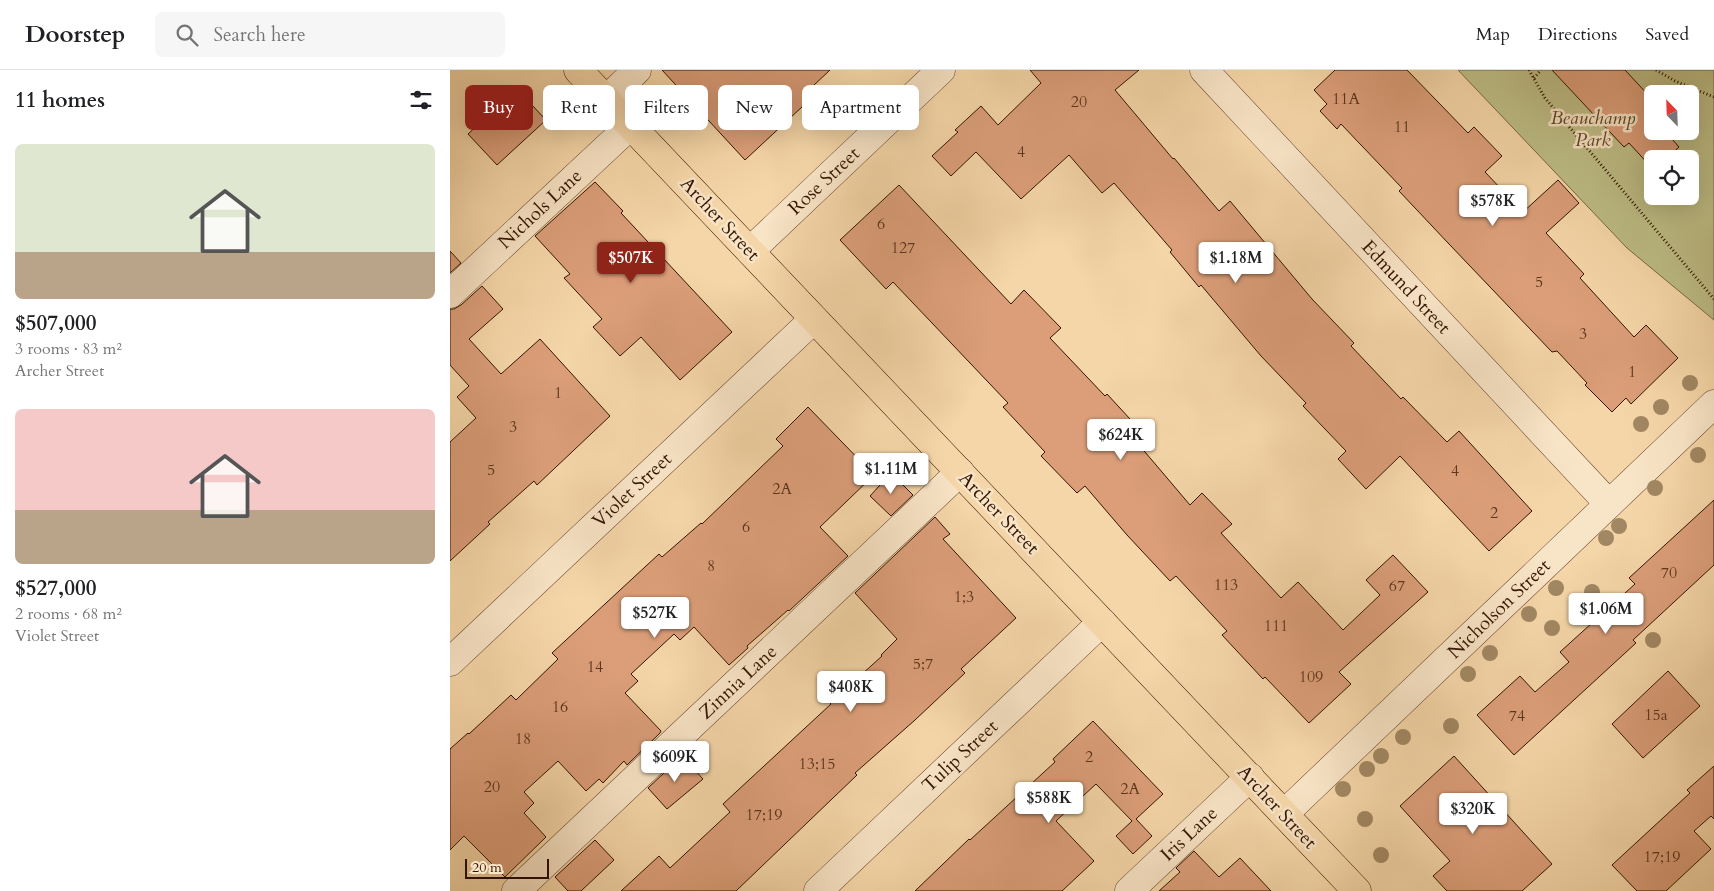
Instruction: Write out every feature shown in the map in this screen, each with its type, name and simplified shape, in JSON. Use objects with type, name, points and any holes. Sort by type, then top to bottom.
[{"type":"main road","name":"Archer Street","points":[[578,70],[592,85]]},
{"type":"main road","name":"Archer Street","points":[[615,109],[625,119]]},
{"type":"main road","name":"Archer Street","points":[[636,130],[1357,891]]},
{"type":"street","points":[[615,91],[636,70]]},
{"type":"street","name":"Rose Street","points":[[750,251],[941,70]]},
{"type":"street","name":"Edmund Street","points":[[1204,70],[1609,504]]},
{"type":"street","name":"Nichols Lane","points":[[450,294],[626,130]]},
{"type":"street","name":"Violet Street","points":[[450,662],[814,319]]},
{"type":"street","name":"Nicholson Street","points":[[1284,814],[1714,404]]},
{"type":"street","name":"Zinnia Lane","points":[[516,891],[960,472]]},
{"type":"street","name":"Tulip Street","points":[[818,891],[1102,622]]},
{"type":"street","name":"Iris Lane","points":[[1129,891],[1250,778]]},
{"type":"path","points":[[1529,70],[1545,98],[1714,299]]},
{"type":"path","points":[[1534,78],[1541,70]]},
{"type":"path","points":[[1656,70],[1675,81],[1714,97]]},
{"type":"green space","name":"Beauchamp Park","points":[[1458,70],[1714,70],[1714,320],[1627,248]]},
{"type":"building","points":[[662,70],[830,70],[814,85],[802,85],[802,107],[792,116],[792,85],[718,85],[718,130],[777,130],[745,160],[708,120],[708,85],[676,85]]},
{"type":"building","points":[[1030,70],[1139,70],[1115,90],[1219,211],[1230,201],[1312,299],[1354,343],[1351,346],[1401,399],[1403,397],[1447,442],[1459,431],[1532,511],[1489,551],[1400,456],[1366,489],[1338,459],[1346,451],[1303,406],[1306,403],[1261,356],[1201,285],[1199,287],[1170,252],[1172,250],[1114,183],[1102,193],[1069,155],[1021,199],[976,152],[951,176],[932,156],[958,132],[955,130],[981,106],[998,125],[1041,83]]},
{"type":"building","points":[[1335,70],[1407,70],[1468,133],[1474,127],[1502,156],[1485,172],[1523,212],[1558,180],[1579,203],[1546,233],[1584,274],[1580,278],[1634,337],[1646,325],[1678,358],[1631,404],[1626,398],[1612,412],[1585,385],[1587,383],[1557,351],[1552,352],[1399,191],[1402,188],[1341,124],[1337,129],[1320,111],[1327,104],[1314,90]]},
{"type":"building","points":[[1552,70],[1625,70],[1644,90],[1644,140],[1673,140],[1679,147],[1676,150],[1644,150],[1644,159],[1629,143],[1624,147]]},
{"type":"building","points":[[533,106],[543,117],[543,123],[497,165],[468,134],[472,130],[533,130]]},
{"type":"building","points":[[595,182],[623,211],[621,213],[732,332],[680,380],[641,337],[620,356],[593,327],[602,319],[564,278],[570,274],[535,236]]},
{"type":"building","points":[[899,185],[1011,304],[1024,290],[1061,328],[1050,338],[1105,396],[1107,394],[1142,432],[1134,439],[1190,505],[1202,493],[1232,524],[1221,533],[1281,598],[1298,582],[1343,630],[1380,595],[1366,580],[1393,555],[1428,592],[1339,672],[1351,684],[1309,723],[1265,677],[1263,679],[1222,635],[1227,631],[1176,576],[1170,581],[1085,486],[1077,493],[1041,456],[1045,452],[1003,407],[1008,403],[893,282],[886,289],[840,240]]},
{"type":"building","points":[[450,251],[461,263],[450,273]]},
{"type":"building","points":[[482,286],[503,309],[469,339],[501,374],[540,339],[610,416],[537,485],[534,481],[488,522],[490,524],[450,561],[450,442],[476,418],[457,397],[469,386],[450,365],[450,309],[461,305]]},
{"type":"building","points":[[808,407],[874,475],[820,527],[848,556],[789,611],[747,646],[748,648],[729,665],[694,627],[680,640],[674,634],[631,674],[638,681],[625,693],[661,731],[660,733],[627,765],[624,761],[603,783],[599,779],[586,791],[558,761],[524,792],[534,803],[524,813],[546,837],[505,877],[464,836],[450,850],[450,749],[511,695],[516,700],[558,659],[552,653],[659,554],[662,557],[702,524],[783,446],[776,439]]},
{"type":"building","points":[[891,473],[913,495],[891,516],[870,496]]},
{"type":"building","points":[[1714,500],[1714,565],[1633,640],[1636,643],[1514,755],[1477,715],[1520,676],[1535,692],[1569,662],[1560,652],[1635,584],[1629,578]]},
{"type":"building","points":[[935,517],[950,534],[943,539],[1016,618],[961,669],[965,673],[855,773],[857,775],[736,891],[621,891],[659,856],[670,868],[730,812],[723,804],[882,656],[897,639],[855,593]]},
{"type":"building","points":[[1668,671],[1700,706],[1643,758],[1612,724]]},
{"type":"building","points":[[1093,721],[1163,794],[1136,819],[1152,836],[1133,854],[1116,836],[1132,821],[1096,784],[1056,821],[1094,861],[1062,891],[915,891],[969,839],[1055,762],[1053,759]]},
{"type":"building","points":[[682,756],[703,779],[667,809],[648,788]]},
{"type":"building","points":[[1454,756],[1552,864],[1522,891],[1447,891],[1433,876],[1450,861],[1400,806]]},
{"type":"building","points":[[1714,766],[1714,819],[1711,816],[1694,831],[1711,849],[1666,891],[1637,891],[1612,865],[1690,793],[1687,790]]},
{"type":"building","points":[[595,840],[614,860],[581,891],[568,891],[555,877]]},
{"type":"building","points":[[1194,851],[1219,877],[1240,858],[1271,891],[1159,891],[1180,872],[1176,868]]}]
